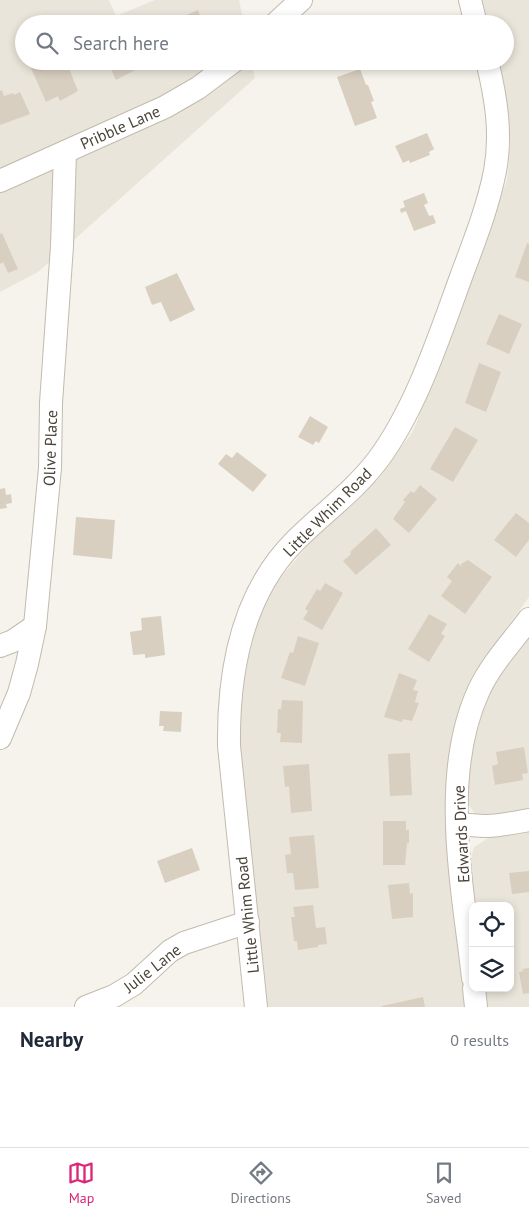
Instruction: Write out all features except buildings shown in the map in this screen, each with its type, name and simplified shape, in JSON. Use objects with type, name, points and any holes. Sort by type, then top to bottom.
[{"type":"street","points":[[285,15],[301,0]]},
{"type":"street","points":[[470,0],[474,15]]},
{"type":"street","name":"Pribble Lane","points":[[0,181],[165,107],[198,88],[222,70]]},
{"type":"street","name":"Little Whim Road","points":[[256,1007],[229,746],[229,702],[233,669],[240,637],[260,589],[274,567],[294,542],[360,480],[377,461],[398,430],[412,403],[443,327],[478,231],[495,171],[498,142],[497,114],[488,70]]},
{"type":"street","name":"Olive Place","points":[[0,738],[28,664],[35,626],[50,468],[51,403],[62,246],[65,152]]},
{"type":"street","name":"Edwards Drive","points":[[470,947],[457,824],[462,742],[469,715],[479,689],[490,670],[529,619]]},
{"type":"street","points":[[0,646],[35,626]]},
{"type":"street","points":[[457,824],[493,827],[529,820]]},
{"type":"street","name":"Julie Lane","points":[[86,1007],[114,996],[134,984],[170,951],[184,943],[248,922]]},
{"type":"street","points":[[474,992],[476,1007]]},
{"type":"shaded area","points":[[0,0],[109,0],[116,15],[15,15],[15,70],[253,70],[255,78],[38,272],[0,292]]},
{"type":"shaded area","points":[[155,0],[239,0],[242,15],[118,15]]},
{"type":"shaded area","points":[[478,0],[529,0],[529,597],[487,655],[458,716],[468,1007],[266,1007],[247,827],[237,704],[248,639],[275,584],[316,536],[381,476],[413,431],[453,331],[507,180],[510,145],[507,102],[498,70],[514,70],[514,15],[482,15]]},
{"type":"shaded area","points":[[529,632],[529,813],[488,818],[475,814],[466,801],[470,733],[492,682]]},
{"type":"shaded area","points":[[529,829],[529,1007],[487,1007],[485,992],[514,992],[514,902],[474,902],[469,865],[474,847],[490,837]]}]
